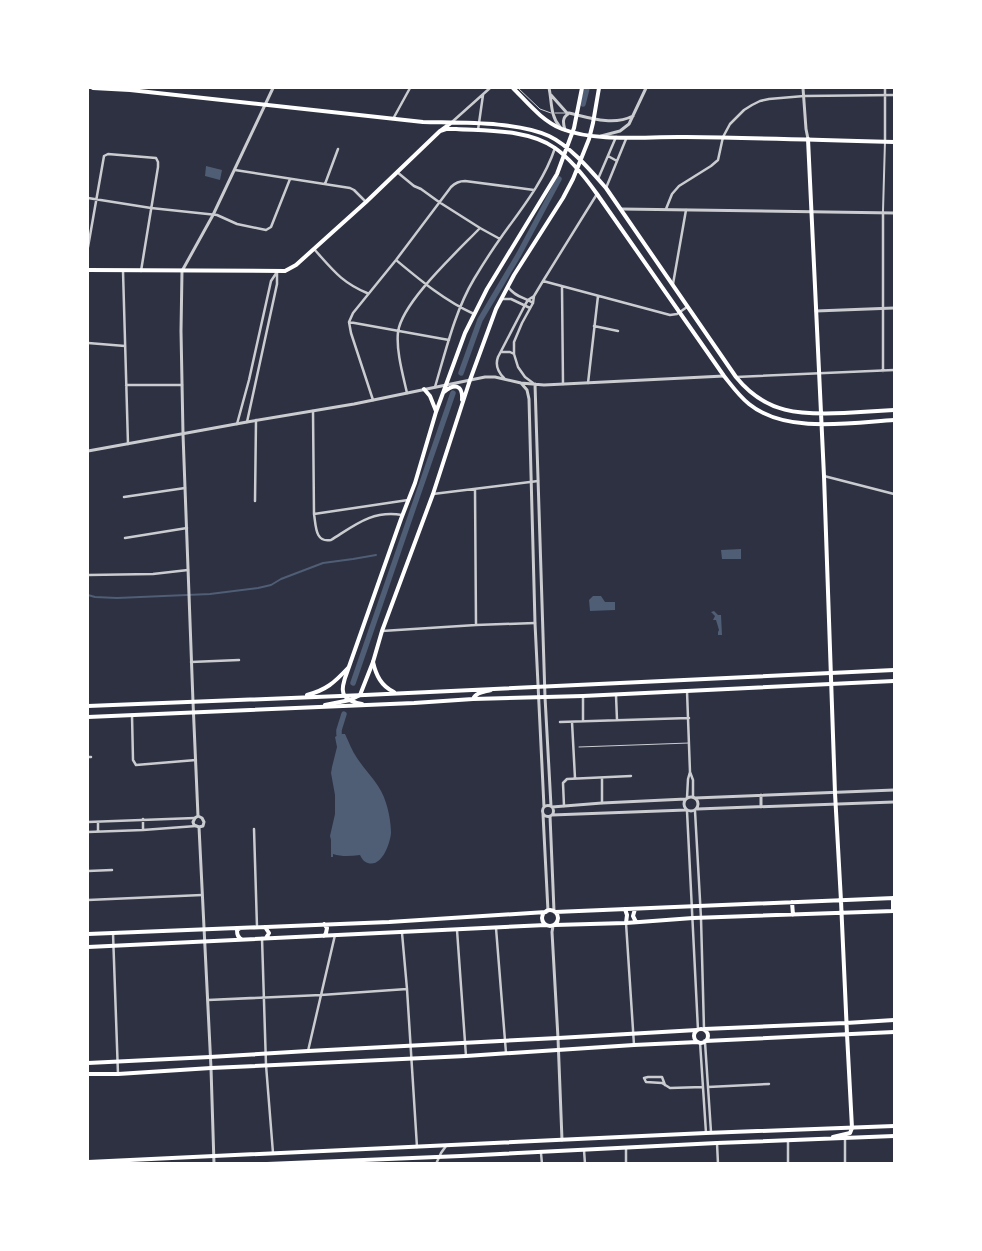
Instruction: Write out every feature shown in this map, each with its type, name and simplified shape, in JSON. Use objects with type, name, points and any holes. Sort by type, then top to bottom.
[{"type":"main road","points":[[93,88],[423,122],[508,126],[550,136],[583,162],[606,188],[736,377],[748,391],[773,406],[797,413],[820,414],[894,410]]},
{"type":"main road","points":[[513,88],[539,114],[560,128],[601,137],[723,137],[894,142]]},
{"type":"main road","points":[[365,705],[350,700],[344,695],[343,688],[348,668],[422,462],[436,412],[465,333],[474,314],[487,289],[550,186],[562,162],[576,123],[582,88]]},
{"type":"main road","points":[[317,707],[350,700],[360,695],[433,494],[470,380],[500,300],[573,179],[593,123],[598,88]]},
{"type":"main road","points":[[88,270],[277,272],[291,269],[366,202],[440,131],[451,123]]},
{"type":"main road","points":[[440,131],[451,129],[478,130],[532,137],[555,148],[568,158],[580,171],[650,268],[724,376],[742,399],[760,411],[788,422],[821,424],[894,420]]},
{"type":"main road","points":[[808,139],[824,476],[830,684],[852,1128],[850,1133],[821,1140]]},
{"type":"main road","points":[[650,268],[658,262]]},
{"type":"main road","points":[[706,349],[707,344],[714,345]]},
{"type":"main road","points":[[443,393],[452,387],[459,388],[462,393],[461,407]]},
{"type":"main road","points":[[424,389],[432,400],[436,412]]},
{"type":"main road","points":[[373,662],[380,681],[396,693]]},
{"type":"main road","points":[[295,698],[315,693],[328,687],[348,668]]},
{"type":"main road","points":[[88,706],[894,670]]},
{"type":"main road","points":[[726,678],[726,689]]},
{"type":"main road","points":[[646,682],[647,693]]},
{"type":"main road","points":[[88,717],[894,682]]},
{"type":"main road","points":[[473,699],[478,694],[500,688]]},
{"type":"main road","points":[[88,934],[389,922],[547,911],[894,898],[894,911],[693,918],[626,923],[88,947]]},
{"type":"main road","points":[[792,902],[793,915]]},
{"type":"main road","points":[[755,904],[755,916]]},
{"type":"main road","points":[[625,909],[627,915],[626,923]]},
{"type":"main road","points":[[635,909],[633,916],[636,922]]},
{"type":"main road","points":[[547,911],[542,919],[551,926]]},
{"type":"main road","points":[[551,926],[558,918],[554,912]]},
{"type":"main road","points":[[491,915],[494,928]]},
{"type":"main road","points":[[389,922],[387,927],[390,933]]},
{"type":"main road","points":[[324,924],[327,928],[324,936]]},
{"type":"main road","points":[[264,938],[269,933],[265,927]]},
{"type":"main road","points":[[240,928],[237,930],[237,933],[238,937],[242,940]]},
{"type":"main road","points":[[88,1063],[894,1020]]},
{"type":"main road","points":[[702,1042],[708,1035],[704,1029]]},
{"type":"main road","points":[[697,1030],[694,1036],[702,1042]]},
{"type":"main road","points":[[88,1074],[506,1054],[634,1045],[894,1032]]},
{"type":"main road","points":[[88,1162],[894,1126]]},
{"type":"main road","points":[[668,1135],[665,1140],[669,1146]]},
{"type":"main road","points":[[267,1164],[894,1136]]},
{"type":"street","points":[[214,1164],[202,895],[197,827],[193,822],[197,817],[196,760],[183,434],[182,271],[213,215],[273,88]]},
{"type":"street","points":[[394,119],[410,88]]},
{"type":"street","points":[[451,123],[490,88]]},
{"type":"street","points":[[549,88],[552,113],[560,128]]},
{"type":"street","points":[[601,137],[620,131],[629,124],[646,88]]},
{"type":"street","points":[[804,88],[808,139]]},
{"type":"street","points":[[883,371],[885,88]]},
{"type":"street","points":[[478,130],[483,95]]},
{"type":"street","points":[[551,95],[568,113],[608,121],[624,120],[633,116]]},
{"type":"street","points":[[666,209],[672,194],[678,186],[718,160],[723,137],[730,124],[744,110],[760,101],[804,96],[894,95]]},
{"type":"street","points":[[565,130],[564,116],[568,113]]},
{"type":"street","points":[[598,179],[616,137]]},
{"type":"street","points":[[606,188],[627,137]]},
{"type":"street","points":[[435,387],[460,308],[474,279],[544,175],[555,148]]},
{"type":"street","points":[[325,184],[338,149]]},
{"type":"street","points":[[88,247],[102,159],[105,154],[152,157],[158,160],[158,167],[141,271]]},
{"type":"street","points":[[608,156],[617,161]]},
{"type":"street","points":[[235,170],[350,188],[366,202]]},
{"type":"street","points":[[398,172],[414,186],[500,239]]},
{"type":"street","points":[[88,198],[220,216],[237,224],[266,230],[271,227],[290,179]]},
{"type":"street","points":[[373,400],[351,333],[349,322],[352,313],[396,260],[439,202],[458,182],[477,182],[534,190]]},
{"type":"street","points":[[554,912],[551,816],[554,811],[552,807],[545,697],[535,384],[518,367],[514,354],[514,342],[533,303],[534,296],[597,194]]},
{"type":"street","points":[[621,209],[894,212]]},
{"type":"street","points":[[673,284],[686,210]]},
{"type":"street","points":[[406,393],[400,361],[398,330],[408,308],[426,284],[480,228]]},
{"type":"street","points":[[314,249],[340,278],[353,287],[368,293]]},
{"type":"street","points":[[396,260],[460,308],[474,314]]},
{"type":"street","points":[[123,270],[128,444]]},
{"type":"street","points":[[237,424],[271,281],[277,272]]},
{"type":"street","points":[[247,422],[277,284],[277,272]]},
{"type":"street","points":[[543,281],[670,315],[674,315],[688,307]]},
{"type":"street","points":[[508,287],[514,294],[533,303]]},
{"type":"street","points":[[562,287],[563,384]]},
{"type":"street","points":[[504,379],[497,360],[525,305],[534,296]]},
{"type":"street","points":[[588,383],[598,296]]},
{"type":"street","points":[[500,300],[511,299],[530,308]]},
{"type":"street","points":[[816,311],[894,308]]},
{"type":"street","points":[[262,320],[269,321]]},
{"type":"street","points":[[349,322],[449,340]]},
{"type":"street","points":[[594,326],[618,331]]},
{"type":"street","points":[[88,343],[125,346]]},
{"type":"street","points":[[500,352],[514,354]]},
{"type":"street","points":[[736,377],[894,370]]},
{"type":"street","points":[[88,452],[256,420],[313,412],[490,377],[520,383],[563,384],[724,376]]},
{"type":"street","points":[[249,380],[256,382]]},
{"type":"street","points":[[520,383],[526,388],[528,395],[547,911]]},
{"type":"street","points":[[126,385],[182,385]]},
{"type":"street","points":[[313,412],[314,514],[320,539],[325,541],[331,540],[373,516],[382,514],[402,515]]},
{"type":"street","points":[[256,420],[256,501]]},
{"type":"street","points":[[824,476],[894,494]]},
{"type":"street","points":[[433,494],[538,480]]},
{"type":"street","points":[[124,497],[185,488]]},
{"type":"street","points":[[475,489],[476,625]]},
{"type":"street","points":[[314,514],[408,500]]},
{"type":"street","points":[[125,538],[187,528]]},
{"type":"street","points":[[88,575],[153,574],[188,570]]},
{"type":"street","points":[[382,631],[535,623]]},
{"type":"street","points":[[191,662],[239,660]]},
{"type":"street","points":[[687,691],[690,772],[684,803],[693,918],[697,1030]]},
{"type":"street","points":[[616,695],[617,720]]},
{"type":"street","points":[[583,696],[583,721]]},
{"type":"street","points":[[132,715],[133,760],[136,765],[196,760]]},
{"type":"street","points":[[560,722],[688,718]]},
{"type":"street","points":[[572,722],[575,778]]},
{"type":"street","points":[[690,772],[693,780],[694,798],[698,804],[696,810],[704,1029]]},
{"type":"street","points":[[564,806],[564,781],[567,779],[631,776]]},
{"type":"street","points":[[602,778],[602,803]]},
{"type":"street","points":[[544,807],[694,798],[894,790]]},
{"type":"street","points":[[761,795],[761,807]]},
{"type":"street","points":[[544,814],[547,817],[894,802]]},
{"type":"street","points":[[88,822],[197,817],[202,818],[204,822],[203,826],[197,827],[88,832]]},
{"type":"street","points":[[142,819],[143,830]]},
{"type":"street","points":[[98,822],[98,831]]},
{"type":"street","points":[[254,829],[257,927]]},
{"type":"street","points":[[88,872],[112,870]]},
{"type":"street","points":[[88,900],[202,895]]},
{"type":"street","points":[[626,923],[634,1045]]},
{"type":"street","points":[[551,926],[559,1050],[562,1140]]},
{"type":"street","points":[[494,928],[506,1054]]},
{"type":"street","points":[[457,930],[466,1056]]},
{"type":"street","points":[[113,933],[118,1074]]},
{"type":"street","points":[[402,933],[418,1147]]},
{"type":"street","points":[[308,1051],[335,935]]},
{"type":"street","points":[[264,938],[263,997],[273,1153]]},
{"type":"street","points":[[208,1000],[321,995],[407,988]]},
{"type":"street","points":[[702,1042],[703,1087],[709,1134]]},
{"type":"street","points":[[702,1042],[708,1087],[709,1134]]},
{"type":"street","points":[[665,1085],[662,1077],[644,1078],[646,1082],[662,1083],[668,1088],[703,1087]]},
{"type":"street","points":[[708,1087],[769,1084]]},
{"type":"street","points":[[845,1138],[845,1164]]},
{"type":"street","points":[[788,1141],[788,1164]]},
{"type":"street","points":[[718,1143],[718,1164]]},
{"type":"street","points":[[436,1164],[446,1146]]},
{"type":"street","points":[[626,1149],[626,1164]]},
{"type":"street","points":[[584,1150],[585,1164]]},
{"type":"street","points":[[541,1152],[542,1164]]},
{"type":"lane","points":[[518,88],[540,109],[552,113],[568,113]]},
{"type":"lane","points":[[579,747],[690,743]]},
{"type":"water","points":[[206,166],[222,170],[220,180],[205,176]]},
{"type":"water","points":[[741,549],[741,559],[722,559],[721,550]]},
{"type":"water","points":[[593,596],[601,596],[605,602],[615,602],[615,610],[590,611],[589,600]]},
{"type":"water","points":[[714,611],[721,615],[722,635],[718,635],[719,630],[716,620],[713,620],[715,616],[711,612]]},
{"type":"water","points":[[339,734],[345,734],[355,755],[381,790],[389,814],[390,838],[383,856],[375,863],[364,861],[360,855],[343,856],[333,854],[333,857],[331,857],[330,836],[335,814],[335,795],[331,773],[337,747],[335,737]]},
{"type":"waterway","points":[[583,104],[587,88]]},
{"type":"waterway","points":[[461,373],[480,320],[519,254],[559,179]]},
{"type":"waterway","points":[[353,683],[453,393]]},
{"type":"waterway","points":[[88,595],[117,598],[210,594],[258,588],[271,585],[281,579],[323,563],[376,555]]},
{"type":"waterway","points":[[339,734],[344,714]]}]
